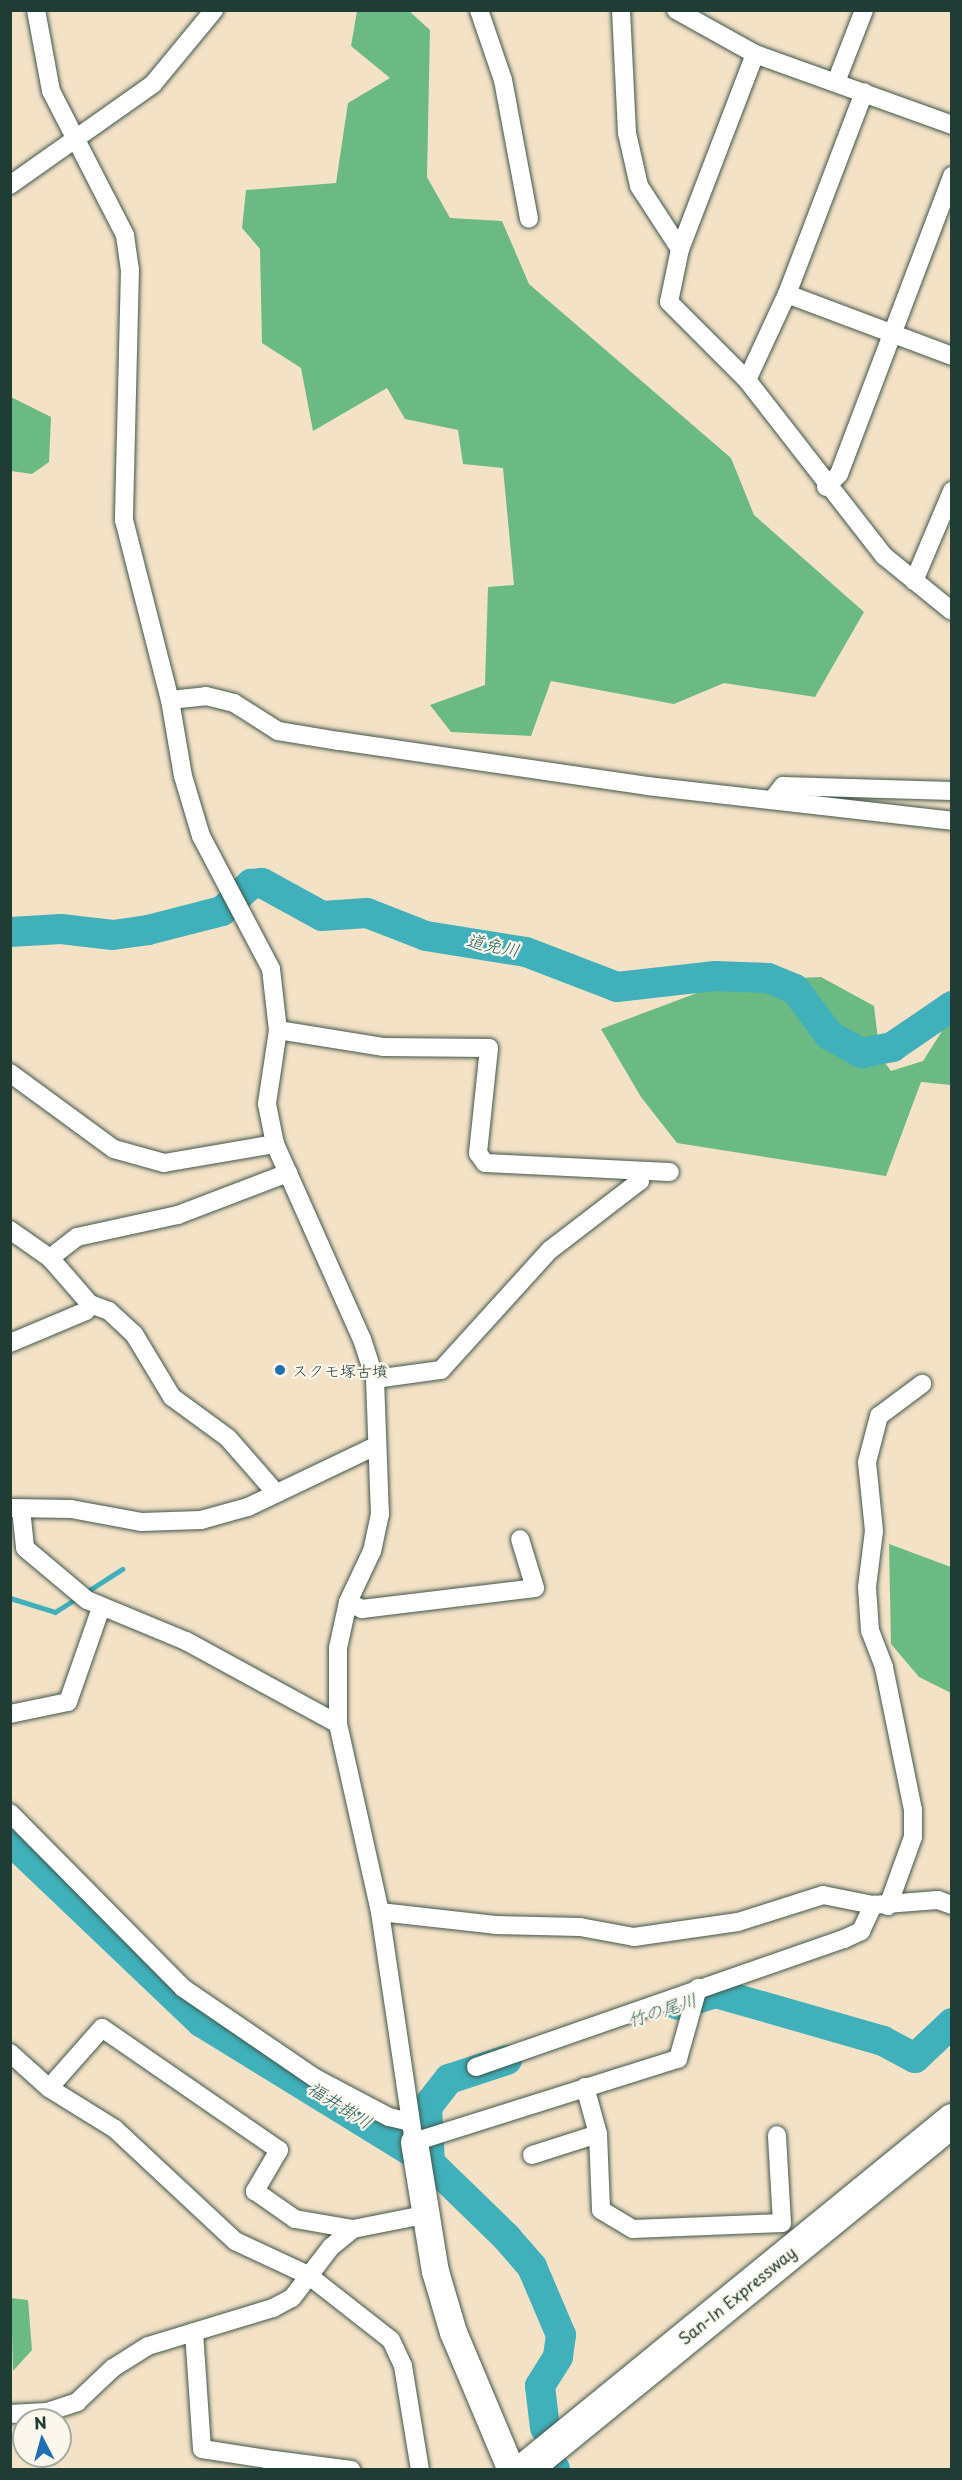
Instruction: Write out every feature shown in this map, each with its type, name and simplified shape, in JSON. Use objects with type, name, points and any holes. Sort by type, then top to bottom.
[{"type":"highway","name":"San-In Expressway","points":[[523,2469],[951,2120]]},
{"type":"street","points":[[36,10],[51,91],[76,140],[117,210],[125,235],[130,269],[124,520],[171,700],[192,812],[271,969],[278,1030],[267,1104],[275,1144],[362,1339],[375,1379],[375,1446],[381,1514],[372,1551],[348,1602],[338,1648],[338,1724],[380,1912],[404,2051],[412,2132],[424,2215],[453,2332],[511,2469]]},
{"type":"street","points":[[10,185],[153,84],[214,10]]},
{"type":"street","points":[[479,10],[503,80],[529,219]]},
{"type":"street","points":[[621,10],[627,133],[639,186],[680,249]]},
{"type":"street","points":[[676,10],[755,54],[951,125]]},
{"type":"street","points":[[836,82],[864,10]]},
{"type":"street","points":[[755,54],[680,249],[669,303],[747,380],[826,487],[884,556],[951,612]]},
{"type":"street","points":[[747,380],[787,294],[864,92]]},
{"type":"street","points":[[826,487],[839,474],[951,176]]},
{"type":"street","points":[[787,294],[951,356]]},
{"type":"street","points":[[914,581],[951,491]]},
{"type":"street","points":[[171,700],[206,696],[234,703],[278,731],[772,800],[951,821]]},
{"type":"street","points":[[772,800],[783,786],[951,790]]},
{"type":"street","points":[[278,1030],[383,1047],[489,1048],[478,1154],[485,1163],[670,1172]]},
{"type":"street","points":[[10,1073],[114,1149],[164,1163],[275,1144]]},
{"type":"street","points":[[375,1379],[441,1370],[550,1250],[640,1181],[639,1171]]},
{"type":"street","points":[[50,1258],[77,1237],[178,1215],[288,1173]]},
{"type":"street","points":[[10,1230],[50,1258],[90,1304],[110,1311],[134,1334],[172,1397],[228,1438],[276,1493]]},
{"type":"street","points":[[10,1343],[86,1311],[90,1304]]},
{"type":"street","points":[[476,2067],[844,1939],[861,1930],[880,1905],[913,1837],[913,1810],[886,1677],[870,1631],[867,1587],[874,1531],[867,1462],[869,1435],[879,1416],[922,1384]]},
{"type":"street","points":[[338,1724],[186,1641],[101,1608],[25,1548],[16,1508],[71,1509],[141,1522],[201,1520],[276,1493],[375,1446]]},
{"type":"street","points":[[348,1602],[362,1609],[535,1588],[520,1539]]},
{"type":"street","points":[[10,1714],[68,1702],[101,1608]]},
{"type":"street","points":[[10,1813],[183,1988],[315,2078],[389,2117],[412,2132],[585,2087],[678,2059],[698,1988]]},
{"type":"street","points":[[380,1912],[495,1925],[580,1927],[634,1937],[738,1922],[823,1895],[880,1905],[938,1900],[951,1905]]},
{"type":"street","points":[[50,2088],[102,2028],[279,2150],[255,2191],[295,2219],[353,2229],[424,2215]]},
{"type":"street","points":[[10,2053],[50,2088],[114,2129],[235,2241],[308,2275],[392,2340],[404,2366],[420,2469]]},
{"type":"street","points":[[585,2087],[598,2134],[601,2210],[633,2229],[782,2223],[777,2135]]},
{"type":"street","points":[[532,2155],[598,2134]]},
{"type":"street","points":[[10,2414],[47,2412],[77,2402],[113,2368],[148,2346],[273,2308],[292,2298],[308,2275],[353,2229]]},
{"type":"street","points":[[194,2332],[202,2449],[273,2464],[351,2469]]},
{"type":"green space","points":[[357,11],[409,11],[430,30],[427,177],[450,218],[502,221],[529,284],[731,458],[754,515],[864,612],[815,697],[724,683],[674,704],[551,681],[531,736],[451,732],[430,705],[485,685],[488,587],[514,585],[503,468],[463,464],[458,430],[405,419],[387,388],[313,431],[301,368],[262,343],[260,249],[242,228],[246,190],[336,183],[348,103],[390,78],[351,46]]},
{"type":"green space","points":[[11,397],[51,417],[49,462],[32,474],[11,471]]},
{"type":"green space","points":[[821,977],[874,1006],[880,1056],[891,1071],[923,1061],[951,1017],[951,1085],[921,1082],[886,1176],[677,1143],[641,1097],[601,1029],[729,981]]},
{"type":"green space","points":[[889,1544],[951,1567],[951,1693],[919,1677],[891,1644]]},
{"type":"green space","points":[[11,2298],[28,2300],[32,2350],[13,2371]]},
{"type":"waterway","name":"道免川","points":[[10,932],[61,929],[113,935],[148,930],[222,911],[251,884],[262,883],[322,916],[367,913],[426,936],[526,952],[617,987],[715,976],[768,978],[795,989],[829,1035],[862,1053],[892,1047],[952,1006]]},
{"type":"waterway","points":[[10,1598],[55,1612],[122,1569]]},
{"type":"waterway","name":"福井掛川","points":[[10,1840],[201,2022],[430,2163],[507,2238],[532,2267],[561,2335],[558,2357],[540,2386],[545,2428]]},
{"type":"waterway","name":"竹の尾川","points":[[678,2005],[716,1993],[883,2041],[915,2058],[952,2023]]},
{"type":"waterway","name":"竹の尾川","points":[[430,2163],[427,2107],[449,2079],[507,2060]]},
{"type":"place","name":"スクモ塚古墳","points":[[280,1370]]}]
